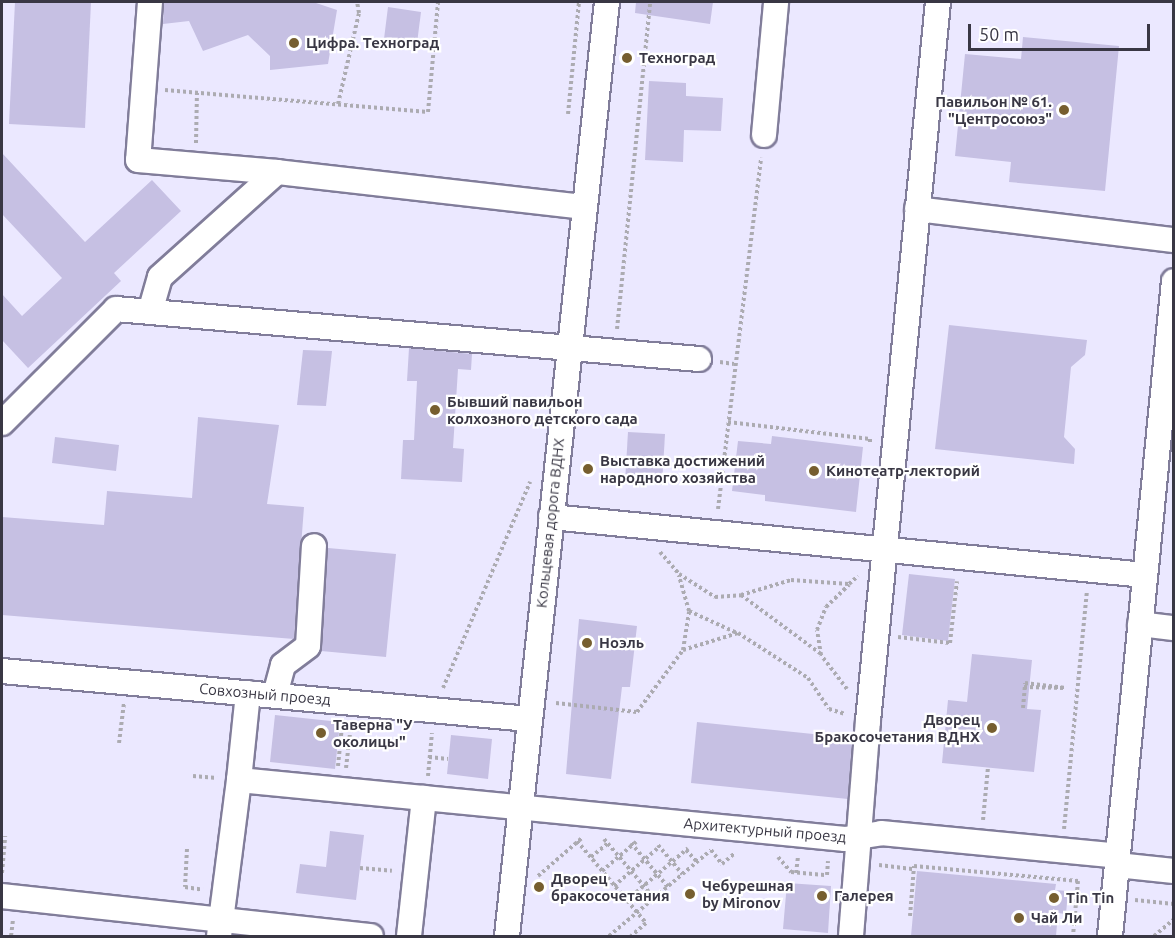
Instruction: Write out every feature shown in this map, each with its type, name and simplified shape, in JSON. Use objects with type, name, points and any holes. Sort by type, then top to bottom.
[{"type":"street","points":[[150,2],[138,160],[277,172],[584,207]]},
{"type":"street","name":"Кольцевая дорога ВДНХ","points":[[507,936],[568,345],[607,2]]},
{"type":"street","points":[[764,135],[776,2]]},
{"type":"street","points":[[851,936],[861,837],[868,718],[938,2]]},
{"type":"street","points":[[150,312],[160,278],[277,172]]},
{"type":"street","points":[[918,209],[1173,240]]},
{"type":"street","points":[[1110,936],[1173,281]]},
{"type":"street","points":[[2,423],[116,309],[568,345],[699,359]]},
{"type":"street","points":[[551,517],[1145,575]]},
{"type":"street","points":[[275,695],[283,665],[308,646],[314,546]]},
{"type":"street","points":[[1140,624],[1173,628]]},
{"type":"street","name":"Совхозный проезд","points":[[2,670],[529,719]]},
{"type":"street","points":[[220,927],[248,693]]},
{"type":"street","name":"Архитектурный проезд","points":[[238,780],[845,839],[881,833],[1062,851],[1173,871]]},
{"type":"street","points":[[410,936],[425,798]]},
{"type":"street","points":[[2,896],[220,927],[371,936]]},
{"type":"path","points":[[338,104],[359,13],[357,2]]},
{"type":"path","points":[[143,89],[428,112],[438,2]]},
{"type":"path","points":[[615,350],[650,2]]},
{"type":"path","points":[[195,165],[197,93]]},
{"type":"path","points":[[718,509],[764,135]]},
{"type":"path","points":[[728,422],[870,439],[869,449]]},
{"type":"path","points":[[639,526],[679,574],[714,597],[741,595],[791,580],[849,584]]},
{"type":"path","points":[[821,655],[817,630],[826,607],[884,549]]},
{"type":"path","points":[[876,634],[950,643],[960,557]]},
{"type":"path","points":[[1062,851],[1089,569]]},
{"type":"path","points":[[550,703],[637,712],[683,650],[689,611],[679,574]]},
{"type":"path","points":[[741,595],[821,655],[868,718]]},
{"type":"path","points":[[689,611],[738,633],[808,678],[829,709],[868,718]]},
{"type":"path","points":[[683,650],[738,633]]},
{"type":"path","points":[[119,743],[126,682]]},
{"type":"path","points":[[1023,708],[1023,685],[1077,691]]},
{"type":"path","points":[[344,790],[353,702]]},
{"type":"path","points":[[425,798],[434,710]]},
{"type":"path","points":[[338,765],[342,727]]},
{"type":"path","points":[[429,757],[448,759]]},
{"type":"path","points":[[981,843],[988,767]]},
{"type":"path","points":[[570,833],[646,923],[631,936]]},
{"type":"path","points":[[537,876],[586,835]]},
{"type":"path","points":[[601,835],[654,898]]},
{"type":"path","points":[[2,873],[5,836]]},
{"type":"path","points":[[590,857],[614,837]]},
{"type":"path","points":[[627,838],[668,887]]},
{"type":"path","points":[[602,871],[640,839]]},
{"type":"path","points":[[653,840],[682,874]]},
{"type":"path","points":[[627,900],[693,844]]},
{"type":"path","points":[[609,936],[717,845]]},
{"type":"path","points":[[614,886],[659,847]]},
{"type":"path","points":[[187,849],[185,887],[224,893]]},
{"type":"path","points":[[686,850],[697,862]]},
{"type":"path","points":[[798,853],[794,872],[827,875],[829,856]]},
{"type":"path","points":[[893,867],[1078,881],[1073,936]]},
{"type":"path","points":[[360,868],[416,873]]},
{"type":"path","points":[[910,916],[914,869]]},
{"type":"path","points":[[1114,898],[1173,904]]},
{"type":"path","points":[[1154,936],[1173,919]]},
{"type":"shaded area","name":"Выставка достижений народного хозяйства","points":[[2,2],[1173,2],[1173,936],[2,936]]},
{"type":"building","points":[[15,2],[91,2],[85,128],[9,124]]},
{"type":"building","name":"Цифра. Техноград","points":[[164,2],[313,2],[337,10],[328,64],[270,70],[270,56],[248,35],[203,51],[189,21],[163,24]]},
{"type":"building","points":[[636,2],[713,2],[710,24],[635,13]]},
{"type":"building","points":[[388,7],[421,12],[416,51],[383,47]]},
{"type":"building","name":"Павильон № 61. \"Центросоюз\"","points":[[1023,37],[1119,46],[1105,191],[1009,182],[1011,162],[955,156],[965,54],[1021,59]]},
{"type":"building","points":[[649,81],[686,83],[686,96],[723,98],[721,131],[684,130],[683,162],[645,160]]},
{"type":"building","points":[[2,153],[85,242],[152,180],[181,211],[114,273],[121,281],[28,368],[2,340],[2,294],[22,316],[62,278],[2,214]]},
{"type":"building","points":[[949,325],[1087,340],[1085,355],[1071,367],[1064,437],[1075,449],[1074,464],[935,449]]},
{"type":"building","name":"Бывший павильон колхозного детского сада","points":[[409,348],[472,354],[471,370],[458,369],[453,448],[464,449],[462,482],[401,479],[403,440],[414,440],[417,381],[407,381]]},
{"type":"building","points":[[303,350],[332,351],[326,406],[297,405]]},
{"type":"building","points":[[198,417],[279,425],[267,504],[304,507],[294,639],[2,615],[2,517],[104,525],[107,491],[192,498]]},
{"type":"building","points":[[628,432],[665,434],[662,485],[625,482]]},
{"type":"building","name":"Кинотеатр-лекторий","points":[[772,436],[863,447],[856,512],[765,501],[765,495],[732,491],[738,441],[771,444]]},
{"type":"building","points":[[55,437],[119,445],[116,471],[52,463]]},
{"type":"building","points":[[328,548],[396,554],[386,657],[321,651]]},
{"type":"building","points":[[909,574],[955,579],[948,641],[902,635]]},
{"type":"building","points":[[579,619],[637,626],[630,687],[622,687],[611,779],[566,774]]},
{"type":"building","name":"Дворец Бракосочетания ВДНХ","points":[[972,654],[1032,660],[1027,709],[1041,710],[1034,772],[942,763],[948,700],[967,702]]},
{"type":"building","points":[[275,715],[340,722],[335,769],[270,762]]},
{"type":"building","points":[[697,722],[852,738],[848,799],[691,783]]},
{"type":"building","points":[[451,735],[492,739],[488,779],[447,774]]},
{"type":"building","points":[[330,831],[364,835],[356,900],[296,893],[300,864],[326,867]]},
{"type":"building","points":[[917,871],[1056,884],[1055,890],[1068,891],[1066,914],[1058,913],[1056,936],[911,936]]},
{"type":"building","points":[[787,883],[831,886],[828,933],[783,929]]},
{"type":"place","name":"Цифра. Техноград","points":[[294,43]]},
{"type":"place","name":"Техноград","points":[[627,58]]},
{"type":"place","name":"Павильон № 61. \"Центросоюз\"","points":[[1064,110]]},
{"type":"place","name":"Бывший павильон колхозного детского сада","points":[[435,410]]},
{"type":"place","name":"Выставка достижений народного хозяйства","points":[[588,469]]},
{"type":"place","name":"Кинотеатр-лекторий","points":[[814,471]]},
{"type":"place","name":"Ноэль","points":[[587,643]]},
{"type":"place","name":"Дворец Бракосочетания ВДНХ","points":[[992,728]]},
{"type":"place","name":"Таверна \"У околицы\"","points":[[321,733]]},
{"type":"place","name":"Дворец бракосочетания","points":[[539,887]]},
{"type":"place","name":"Чебурешная by Mironov","points":[[690,894]]},
{"type":"place","name":"Галерея","points":[[822,896]]},
{"type":"place","name":"Tin Tin","points":[[1054,898]]},
{"type":"place","name":"Чай Ли","points":[[1019,918]]}]
